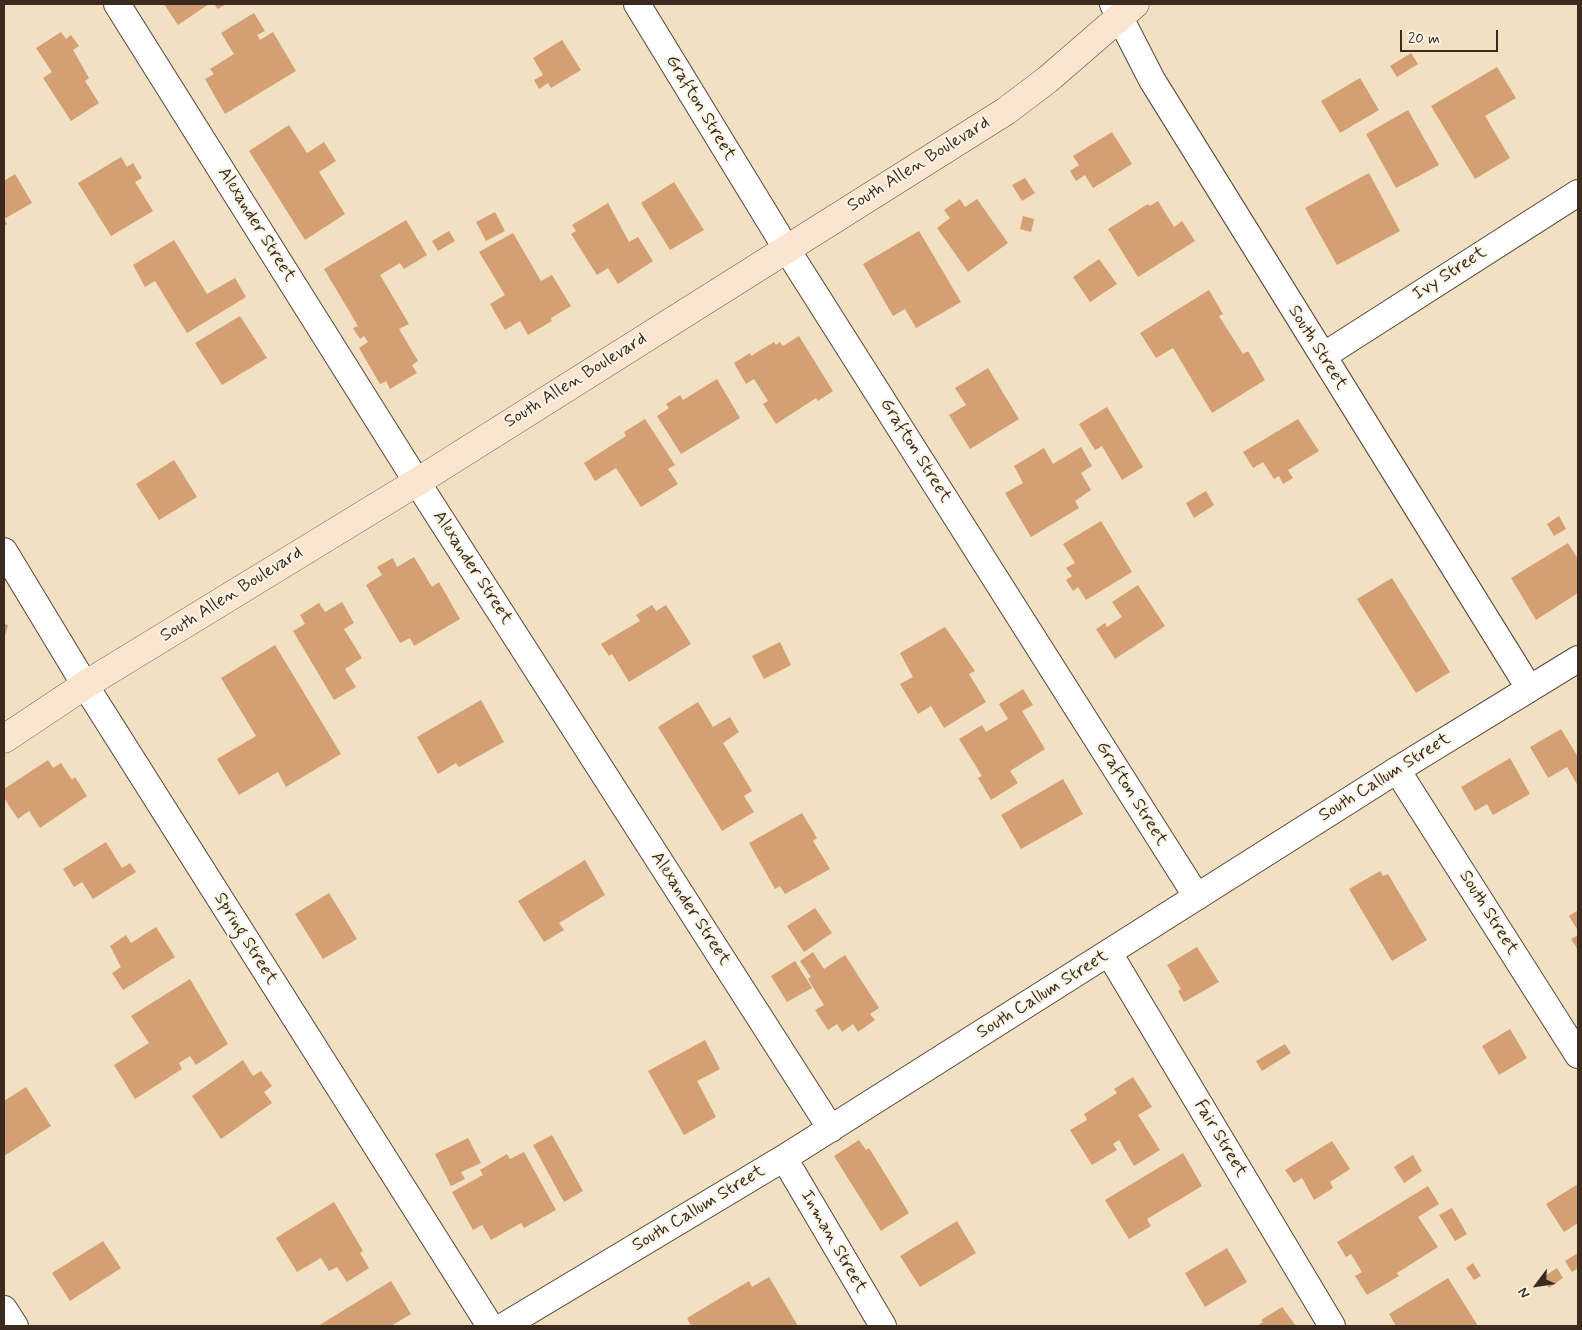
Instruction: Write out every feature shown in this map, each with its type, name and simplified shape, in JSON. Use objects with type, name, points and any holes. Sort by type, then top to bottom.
[{"type":"street","name":"Alexander Street","points":[[116,4],[417,482],[831,1129]]},
{"type":"street","name":"Grafton Street","points":[[637,4],[786,248],[1197,897]]},
{"type":"street","name":"South Allen Boulevard","points":[[4,739],[85,686],[417,482],[1006,111],[1047,80],[1122,8]]},
{"type":"street","name":"South Street","points":[[1122,8],[1152,80],[1529,688]]},
{"type":"street","name":"Ivy Street","points":[[1323,356],[1578,193]]},
{"type":"street","name":"Spring Street","points":[[4,551],[85,686],[490,1326]]},
{"type":"street","name":"South Callum Street","points":[[504,1326],[831,1129],[1397,770],[1578,659]]},
{"type":"street","name":"South Street","points":[[1397,770],[1578,1055]]},
{"type":"street","name":"Fair Street","points":[[1108,953],[1332,1326]]},
{"type":"street","name":"Inman Street","points":[[784,1158],[883,1326]]},
{"type":"street","points":[[4,1309],[15,1326]]},
{"type":"building","points":[[164,4],[209,4],[178,25]]},
{"type":"building","points":[[214,4],[226,4],[218,9]]},
{"type":"building","points":[[254,13],[265,31],[257,35],[260,40],[273,32],[296,71],[225,114],[205,79],[214,74],[210,69],[234,54],[221,33]]},
{"type":"building","points":[[61,32],[66,39],[71,35],[79,46],[73,50],[89,78],[85,81],[99,103],[71,121],[43,78],[52,72],[36,48]]},
{"type":"building","points":[[562,40],[581,70],[551,88],[548,83],[539,89],[534,80],[543,75],[533,58]]},
{"type":"building","points":[[1411,53],[1418,64],[1397,77],[1390,66]]},
{"type":"building","points":[[1497,67],[1516,98],[1485,116],[1510,158],[1475,179],[1431,106]]},
{"type":"building","points":[[1360,78],[1379,110],[1340,133],[1321,101]]},
{"type":"building","points":[[1408,110],[1439,165],[1396,188],[1366,134]]},
{"type":"building","points":[[289,125],[307,153],[324,142],[336,161],[319,172],[345,214],[305,240],[249,151]]},
{"type":"building","points":[[1112,132],[1132,164],[1093,188],[1085,175],[1076,181],[1070,171],[1079,165],[1073,156]]},
{"type":"building","points":[[121,157],[127,167],[133,163],[142,178],[135,182],[153,211],[111,236],[78,183]]},
{"type":"building","points":[[1369,173],[1400,231],[1337,265],[1305,208]]},
{"type":"building","points":[[15,174],[32,203],[4,219],[4,181]]},
{"type":"building","points":[[1025,178],[1035,193],[1022,201],[1012,185]]},
{"type":"building","points":[[674,182],[704,230],[670,250],[641,203]]},
{"type":"building","points":[[960,199],[965,207],[977,199],[1008,243],[968,272],[937,228],[950,218],[944,210]]},
{"type":"building","points":[[1158,201],[1174,227],[1182,221],[1195,241],[1138,277],[1108,229],[1148,204],[1150,206]]},
{"type":"building","points":[[608,203],[629,242],[638,237],[653,261],[618,284],[608,268],[597,275],[571,234],[576,231],[572,225]]},
{"type":"building","points":[[495,212],[505,231],[486,241],[476,222]]},
{"type":"building","points":[[1023,216],[1034,219],[1031,232],[1020,229]]},
{"type":"building","points":[[406,220],[427,255],[404,269],[400,263],[380,275],[409,324],[399,329],[418,361],[412,365],[417,373],[390,389],[386,381],[380,384],[359,348],[368,342],[364,336],[360,339],[353,328],[358,326],[324,269]]},
{"type":"building","points":[[449,231],[455,241],[438,251],[432,241]]},
{"type":"building","points":[[919,231],[961,302],[916,328],[905,309],[893,316],[863,264]]},
{"type":"building","points":[[513,233],[541,281],[552,275],[571,306],[551,318],[552,321],[528,335],[520,321],[505,330],[490,304],[505,295],[479,252]]},
{"type":"building","points":[[174,240],[207,294],[235,278],[246,297],[187,333],[155,281],[145,287],[133,265]]},
{"type":"building","points":[[1099,259],[1117,284],[1090,302],[1073,277]]},
{"type":"building","points":[[1209,290],[1223,314],[1219,316],[1243,354],[1248,351],[1265,380],[1212,413],[1173,348],[1156,358],[1140,333]]},
{"type":"building","points":[[240,316],[267,358],[222,385],[195,343]]},
{"type":"building","points":[[799,336],[833,391],[818,401],[816,398],[776,424],[763,404],[768,401],[754,379],[746,384],[734,363],[750,353],[751,356],[774,342],[776,345],[780,342],[783,346]]},
{"type":"building","points":[[988,368],[1019,419],[970,449],[949,415],[966,405],[955,388]]},
{"type":"building","points":[[717,379],[740,418],[681,454],[657,416],[669,408],[666,404],[680,395],[683,400]]},
{"type":"building","points":[[1107,407],[1143,467],[1122,480],[1102,446],[1095,450],[1079,424]]},
{"type":"building","points":[[645,419],[675,465],[668,469],[678,484],[641,507],[616,468],[595,481],[584,463],[626,436],[624,432]]},
{"type":"building","points":[[1298,419],[1319,451],[1288,470],[1293,478],[1283,484],[1279,476],[1274,479],[1263,462],[1253,468],[1243,452]]},
{"type":"building","points":[[1081,447],[1092,466],[1081,473],[1091,490],[1075,501],[1079,508],[1031,537],[1005,493],[1023,483],[1014,466],[1044,448],[1053,464]]},
{"type":"building","points":[[174,460],[197,497],[159,520],[136,484]]},
{"type":"building","points":[[1206,491],[1214,505],[1194,518],[1186,503]]},
{"type":"building","points":[[1559,516],[1566,529],[1554,536],[1547,524]]},
{"type":"building","points":[[1101,521],[1132,572],[1086,600],[1078,587],[1073,591],[1066,580],[1072,576],[1066,568],[1075,563],[1063,544]]},
{"type":"building","points":[[1568,543],[1578,559],[1578,593],[1536,620],[1511,578]]},
{"type":"building","points":[[414,557],[432,587],[439,582],[460,619],[414,646],[410,638],[400,643],[366,585],[382,575],[377,567],[393,558],[397,567]]},
{"type":"building","points":[[1392,578],[1450,672],[1416,693],[1357,599]]},
{"type":"building","points":[[1138,585],[1165,626],[1115,659],[1096,629],[1105,623],[1107,627],[1122,617],[1112,602]]},
{"type":"building","points":[[342,602],[354,623],[344,629],[362,658],[345,669],[356,687],[334,700],[293,631],[305,624],[300,615],[319,603],[325,612]]},
{"type":"building","points":[[652,605],[656,611],[666,605],[691,644],[629,682],[612,654],[609,656],[601,644],[640,621],[636,615]]},
{"type":"building","points":[[4,624],[8,625],[4,639]]},
{"type":"building","points":[[945,627],[975,671],[969,674],[986,702],[944,728],[931,706],[918,714],[900,684],[913,677],[900,653]]},
{"type":"building","points":[[780,642],[791,665],[764,679],[752,656]]},
{"type":"building","points":[[275,645],[341,754],[286,787],[278,772],[239,795],[217,759],[256,736],[221,678]]},
{"type":"building","points":[[1023,689],[1033,705],[1022,711],[1045,749],[1010,771],[1018,783],[991,800],[978,778],[982,776],[959,739],[982,725],[986,732],[1008,719],[999,704]]},
{"type":"building","points":[[481,700],[504,742],[459,767],[456,763],[438,774],[417,737]]},
{"type":"building","points":[[698,702],[713,727],[730,717],[739,732],[723,743],[752,791],[744,796],[754,812],[722,831],[658,727]]},
{"type":"building","points":[[1561,729],[1578,757],[1578,786],[1567,767],[1548,778],[1530,747]]},
{"type":"building","points":[[1510,758],[1530,794],[1493,815],[1487,804],[1475,811],[1461,787]]},
{"type":"building","points":[[48,760],[53,768],[61,763],[72,780],[75,777],[87,796],[40,828],[29,811],[18,819],[4,798],[4,789]]},
{"type":"building","points":[[1063,779],[1083,814],[1021,849],[1001,815]]},
{"type":"building","points":[[802,813],[817,838],[813,841],[830,869],[785,894],[780,886],[775,889],[749,843]]},
{"type":"building","points":[[106,842],[122,868],[130,863],[136,872],[93,899],[82,882],[74,887],[63,869]]},
{"type":"building","points":[[585,860],[605,895],[559,923],[564,930],[544,942],[518,901]]},
{"type":"building","points":[[1380,871],[1383,876],[1388,874],[1427,940],[1392,961],[1349,889]]},
{"type":"building","points":[[329,893],[357,939],[323,959],[295,914]]},
{"type":"building","points":[[815,908],[832,933],[804,952],[787,926]]},
{"type":"building","points":[[1578,910],[1578,931],[1569,916]]},
{"type":"building","points":[[156,927],[175,957],[123,990],[112,973],[121,967],[110,946],[126,935],[131,943]]},
{"type":"building","points":[[1578,935],[1578,950],[1571,939]]},
{"type":"building","points":[[1197,947],[1219,982],[1184,1002],[1178,991],[1181,989],[1167,965]]},
{"type":"building","points":[[813,952],[824,969],[845,955],[879,1008],[870,1014],[875,1020],[858,1032],[853,1024],[842,1032],[837,1024],[828,1030],[815,1010],[824,1005],[808,979],[811,977],[800,961]]},
{"type":"building","points":[[795,961],[812,988],[787,1002],[771,976]]},
{"type":"building","points":[[190,979],[228,1044],[196,1065],[190,1056],[179,1063],[182,1069],[135,1099],[114,1065],[149,1043],[131,1016]]},
{"type":"building","points":[[1510,1029],[1527,1058],[1499,1075],[1482,1046]]},
{"type":"building","points":[[705,1040],[720,1069],[697,1081],[716,1117],[684,1135],[648,1071]]},
{"type":"building","points":[[1285,1044],[1291,1053],[1262,1071],[1256,1061]]},
{"type":"building","points":[[243,1060],[253,1076],[261,1071],[272,1086],[264,1092],[272,1103],[221,1139],[192,1096]]},
{"type":"building","points":[[1133,1077],[1152,1107],[1138,1115],[1160,1150],[1134,1166],[1119,1140],[1113,1144],[1117,1150],[1092,1165],[1070,1130],[1087,1120],[1084,1114],[1117,1093],[1114,1089]]},
{"type":"building","points":[[26,1087],[51,1126],[4,1156],[4,1101]]},
{"type":"building","points":[[552,1135],[583,1191],[564,1202],[533,1145]]},
{"type":"building","points":[[468,1138],[481,1163],[461,1172],[465,1179],[451,1186],[435,1154]]},
{"type":"building","points":[[859,1140],[866,1150],[869,1148],[909,1213],[881,1231],[834,1156]]},
{"type":"building","points":[[1332,1141],[1350,1169],[1330,1182],[1333,1188],[1314,1200],[1302,1178],[1294,1183],[1285,1170]]},
{"type":"building","points":[[524,1152],[556,1210],[524,1228],[521,1223],[491,1240],[482,1225],[473,1230],[452,1192],[483,1175],[480,1170],[507,1154],[510,1159]]},
{"type":"building","points":[[1183,1153],[1202,1186],[1147,1219],[1151,1226],[1129,1239],[1105,1200]]},
{"type":"building","points":[[1413,1155],[1422,1171],[1404,1183],[1394,1167]]},
{"type":"building","points":[[1578,1184],[1578,1223],[1564,1232],[1546,1204]]},
{"type":"building","points":[[1428,1186],[1439,1204],[1418,1217],[1438,1247],[1397,1273],[1399,1276],[1367,1295],[1355,1276],[1362,1272],[1351,1254],[1346,1257],[1337,1242]]},
{"type":"building","points":[[334,1202],[363,1251],[360,1253],[369,1268],[347,1282],[337,1267],[329,1271],[321,1258],[297,1272],[276,1238]]},
{"type":"building","points":[[1452,1208],[1467,1234],[1455,1241],[1439,1215]]},
{"type":"building","points":[[957,1221],[976,1253],[920,1287],[900,1256]]},
{"type":"building","points":[[103,1241],[121,1268],[70,1301],[52,1273]]},
{"type":"building","points":[[1227,1248],[1247,1282],[1205,1307],[1185,1273]]},
{"type":"building","points":[[1578,1253],[1578,1268],[1572,1272],[1565,1261]]},
{"type":"building","points":[[1473,1263],[1481,1276],[1474,1280],[1466,1268]]},
{"type":"building","points":[[1557,1268],[1563,1278],[1549,1288],[1542,1278]]},
{"type":"building","points":[[769,1277],[798,1326],[691,1326],[687,1318],[749,1281],[752,1287]]},
{"type":"building","points":[[1448,1278],[1478,1326],[1396,1326],[1389,1314]]},
{"type":"building","points":[[391,1281],[411,1314],[391,1326],[318,1326]]},
{"type":"building","points":[[1282,1307],[1296,1326],[1257,1326],[1263,1322],[1261,1320]]}]
